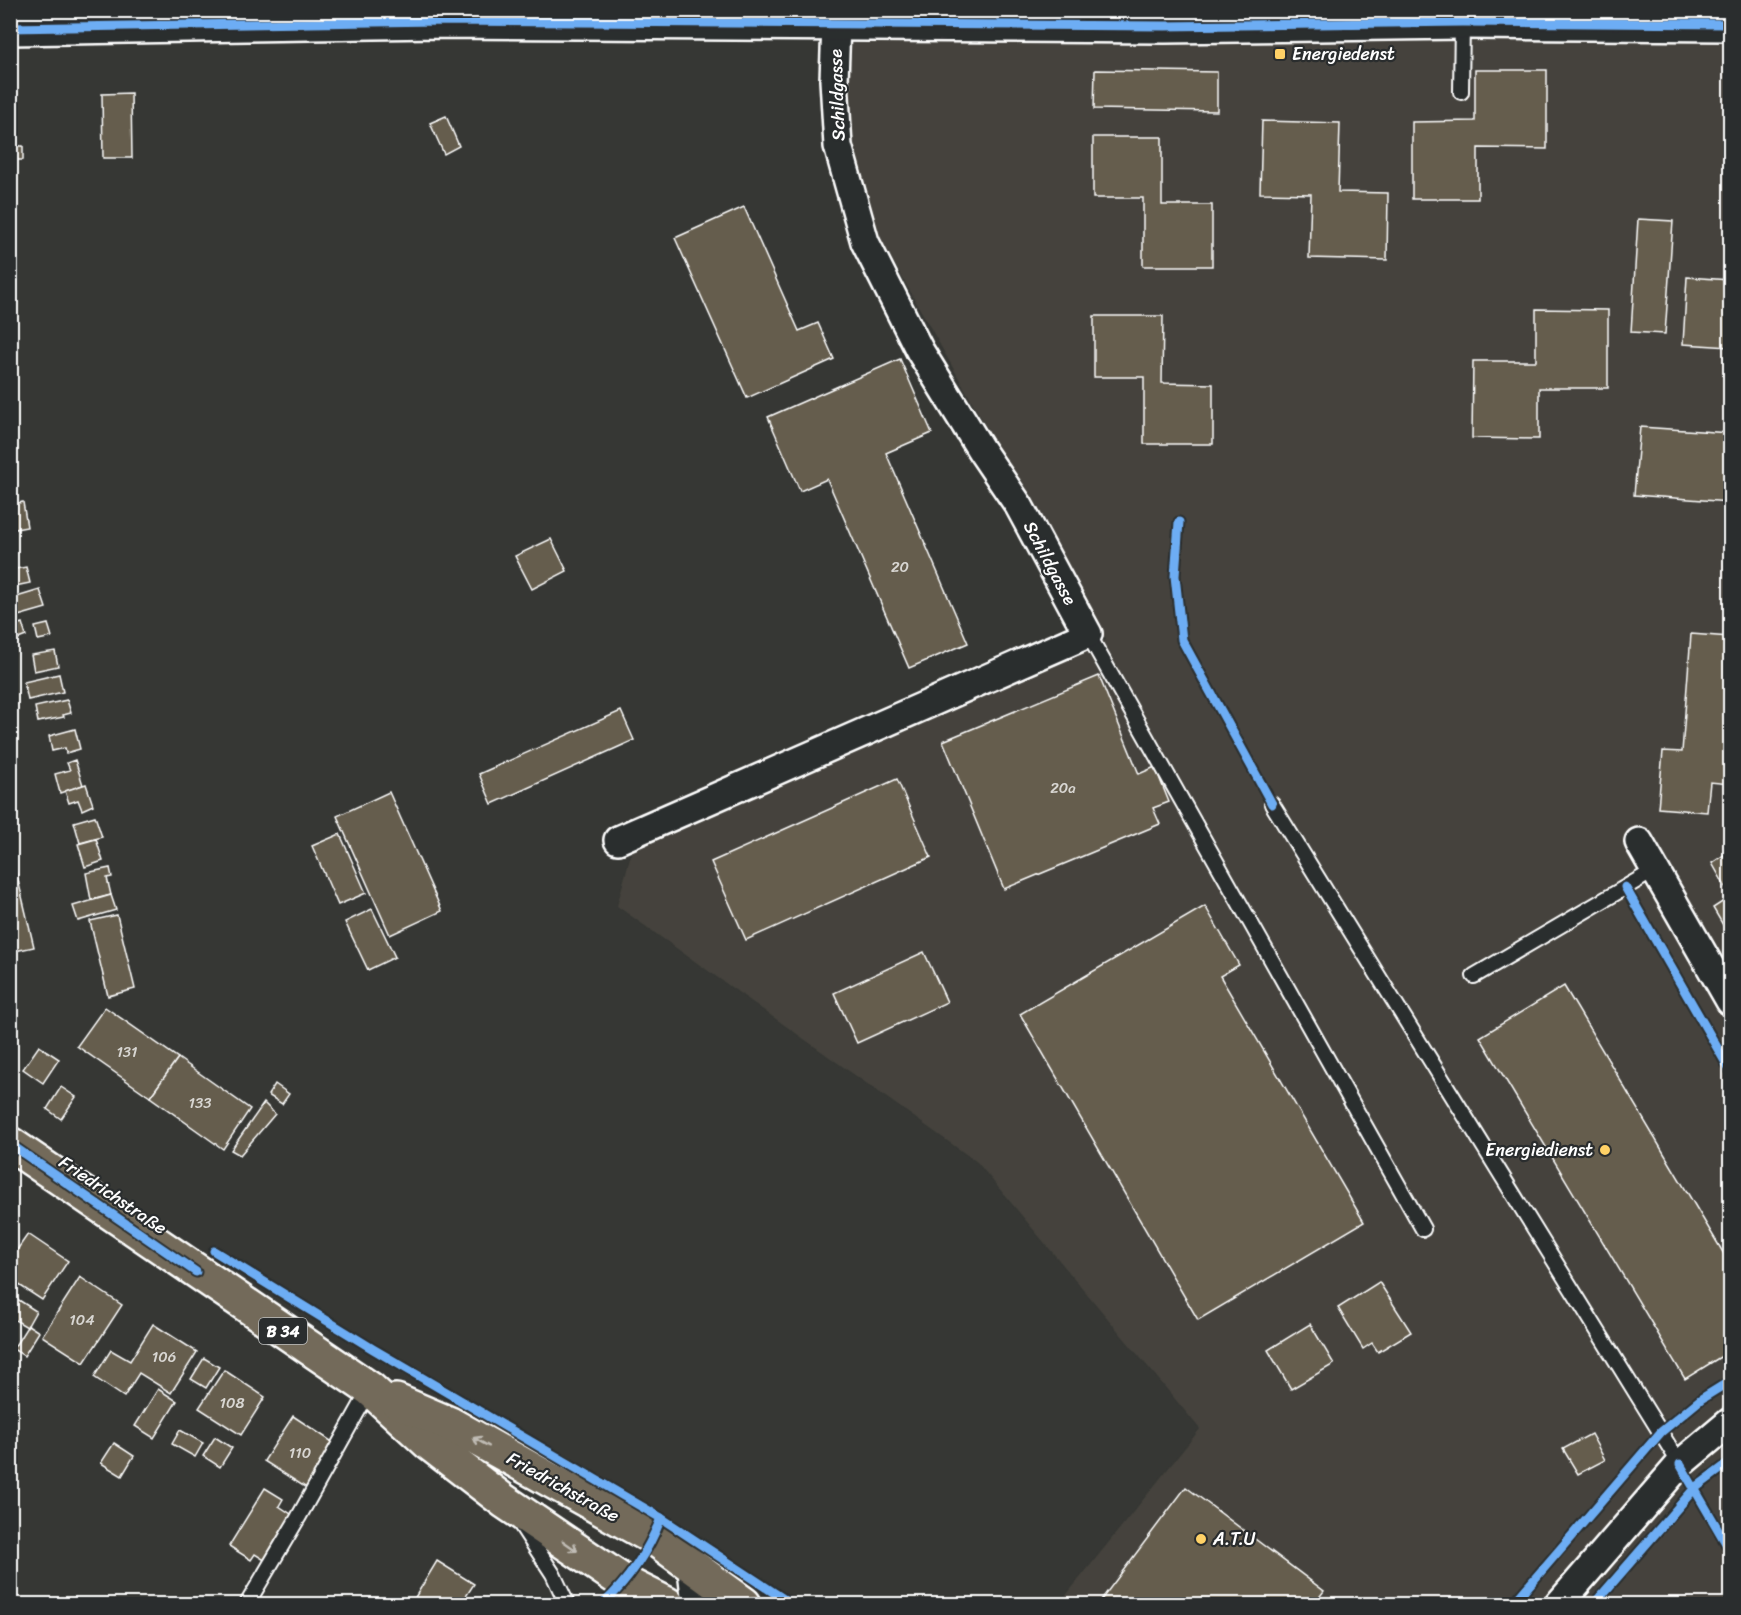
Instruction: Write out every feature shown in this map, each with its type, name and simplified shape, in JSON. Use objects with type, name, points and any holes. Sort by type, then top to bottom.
[{"type":"main road","name":"Friedrichstraße","points":[[10,1144],[370,1389],[430,1444],[504,1501],[625,1583],[667,1605]]},
{"type":"main road","name":"Friedrichstraße","points":[[370,1389],[450,1424],[654,1538],[744,1605]]},
{"type":"street","name":"Schildgasse","points":[[10,28],[437,16],[836,24],[1050,18],[1462,22],[1658,17],[1731,24]]},
{"type":"street","name":"Schildgasse","points":[[836,24],[834,80],[838,146],[866,242],[920,351],[981,450],[1019,506],[1088,634]]},
{"type":"street","points":[[618,840],[1088,634]]},
{"type":"street","points":[[1639,842],[1731,1001]]},
{"type":"street","points":[[1558,1605],[1680,1464],[1731,1422]]},
{"type":"street","points":[[694,1570],[699,1605]]},
{"type":"lane","points":[[1461,92],[1462,22]]},
{"type":"lane","points":[[1088,634],[1423,1229]]},
{"type":"lane","points":[[1272,804],[1680,1464]]},
{"type":"lane","points":[[1474,976],[1655,870]]},
{"type":"lane","points":[[247,1604],[370,1389]]},
{"type":"lane","points":[[504,1501],[553,1574],[567,1605]]},
{"type":"shaded area","points":[[834,11],[1730,11],[1730,1604],[1059,1604],[1200,1429],[977,1162],[617,906],[632,850],[1106,640],[862,206]]},
{"type":"building","points":[[1095,70],[1217,72],[1217,111],[1094,109]]},
{"type":"building","points":[[1475,70],[1547,70],[1547,149],[1478,148],[1478,199],[1412,199],[1412,122],[1475,121]]},
{"type":"building","points":[[131,93],[132,158],[103,158],[102,94]]},
{"type":"building","points":[[446,116],[459,146],[444,154],[430,123]]},
{"type":"building","points":[[1262,121],[1340,123],[1338,192],[1388,193],[1387,260],[1309,258],[1311,194],[1260,193]]},
{"type":"building","points":[[1093,137],[1162,137],[1162,205],[1212,205],[1212,266],[1143,266],[1143,198],[1093,198]]},
{"type":"building","points":[[10,146],[23,146],[23,160],[10,160]]},
{"type":"building","points":[[744,207],[799,331],[818,323],[834,359],[747,398],[675,238]]},
{"type":"building","points":[[1638,219],[1673,221],[1665,334],[1631,332]]},
{"type":"building","points":[[1687,277],[1730,280],[1730,347],[1683,344]]},
{"type":"building","points":[[1536,309],[1608,310],[1608,388],[1539,388],[1539,439],[1472,438],[1473,361],[1536,361]]},
{"type":"building","points":[[1094,316],[1163,316],[1162,383],[1213,384],[1213,444],[1144,444],[1144,377],[1094,377]]},
{"type":"building","points":[[900,359],[932,433],[886,453],[968,643],[909,668],[827,479],[800,491],[768,417]]},
{"type":"building","points":[[1640,427],[1730,433],[1730,502],[1634,495]]},
{"type":"building","points":[[10,449],[16,468],[10,469]]},
{"type":"building","points":[[23,502],[27,527],[10,530],[10,505]]},
{"type":"building","points":[[551,539],[567,571],[532,589],[515,556]]},
{"type":"building","points":[[26,567],[30,583],[10,587],[10,570]]},
{"type":"building","points":[[40,590],[46,608],[11,618],[10,599]]},
{"type":"building","points":[[22,623],[26,636],[13,641],[10,627]]},
{"type":"building","points":[[48,624],[52,637],[38,640],[35,627]]},
{"type":"building","points":[[1691,634],[1730,637],[1730,784],[1710,782],[1707,812],[1658,808],[1663,751],[1682,752]]},
{"type":"building","points":[[55,651],[58,666],[34,671],[31,655]]},
{"type":"building","points":[[59,674],[63,692],[28,700],[24,682]]},
{"type":"building","points":[[1099,676],[1139,774],[1155,767],[1169,802],[1153,808],[1160,824],[1004,889],[943,741]]},
{"type":"building","points":[[67,700],[71,713],[63,715],[64,717],[38,722],[35,707]]},
{"type":"building","points":[[621,711],[634,740],[492,804],[479,774]]},
{"type":"building","points":[[75,729],[80,749],[66,753],[65,748],[52,751],[49,736]]},
{"type":"building","points":[[75,760],[83,785],[60,793],[55,774],[70,770],[67,763]]},
{"type":"building","points":[[897,779],[931,857],[746,940],[711,862]]},
{"type":"building","points":[[86,784],[93,805],[82,810],[78,800],[69,803],[65,791]]},
{"type":"building","points":[[389,792],[442,911],[390,935],[337,816]]},
{"type":"building","points":[[95,816],[102,837],[80,843],[74,822]]},
{"type":"building","points":[[340,834],[366,893],[338,905],[312,846]]},
{"type":"building","points":[[96,839],[103,861],[85,867],[78,844]]},
{"type":"building","points":[[1730,851],[1730,895],[1712,863]]},
{"type":"building","points":[[14,863],[34,947],[10,952],[10,864]]},
{"type":"building","points":[[110,868],[112,877],[107,878],[111,895],[91,900],[86,873]]},
{"type":"building","points":[[111,895],[116,910],[78,921],[73,906]]},
{"type":"building","points":[[1730,897],[1730,937],[1713,908]]},
{"type":"building","points":[[1205,906],[1239,965],[1220,976],[1364,1222],[1198,1320],[1020,1014]]},
{"type":"building","points":[[372,909],[395,957],[368,970],[345,922]]},
{"type":"building","points":[[117,915],[135,989],[108,996],[90,921]]},
{"type":"building","points":[[924,952],[947,1002],[857,1043],[834,993]]},
{"type":"building","name":"Energiedienst","points":[[1564,986],[1730,1264],[1730,1351],[1685,1379],[1480,1037]]},
{"type":"building","points":[[105,1007],[178,1058],[150,1097],[77,1046]]},
{"type":"building","points":[[39,1046],[59,1059],[43,1083],[23,1069]]},
{"type":"building","points":[[178,1058],[250,1109],[223,1149],[150,1097]]},
{"type":"building","points":[[275,1084],[289,1094],[282,1104],[268,1095]]},
{"type":"building","points":[[61,1087],[76,1097],[61,1119],[47,1109]]},
{"type":"building","points":[[264,1103],[275,1114],[240,1155],[231,1150]]},
{"type":"building","points":[[28,1234],[68,1261],[42,1300],[10,1279],[10,1260]]},
{"type":"building","points":[[80,1277],[122,1305],[84,1363],[42,1336]]},
{"type":"building","points":[[1379,1282],[1411,1332],[1378,1352],[1372,1343],[1363,1349],[1338,1308]]},
{"type":"building","points":[[14,1297],[36,1311],[27,1327],[10,1317],[10,1302]]},
{"type":"building","points":[[153,1324],[197,1352],[171,1393],[139,1373],[124,1397],[94,1377],[111,1350],[130,1361]]},
{"type":"building","points":[[1310,1324],[1334,1364],[1291,1389],[1268,1350]]},
{"type":"building","points":[[28,1325],[39,1332],[24,1356],[13,1349]]},
{"type":"building","points":[[204,1358],[219,1367],[206,1388],[191,1379]]},
{"type":"building","points":[[224,1370],[265,1397],[241,1435],[199,1408]]},
{"type":"building","points":[[158,1389],[177,1401],[154,1438],[135,1426]]},
{"type":"building","points":[[293,1416],[337,1445],[308,1489],[264,1461]]},
{"type":"building","points":[[180,1430],[203,1443],[195,1457],[172,1444]]},
{"type":"building","points":[[1591,1434],[1605,1460],[1578,1474],[1563,1449]]},
{"type":"building","points":[[215,1437],[232,1448],[220,1467],[203,1456]]},
{"type":"building","points":[[114,1443],[134,1456],[122,1476],[101,1463]]},
{"type":"building","name":"A.T.U","points":[[1186,1487],[1324,1591],[1314,1604],[1098,1604]]},
{"type":"building","points":[[265,1488],[283,1499],[279,1506],[294,1516],[266,1561],[255,1554],[251,1560],[229,1546]]},
{"type":"building","points":[[437,1561],[474,1584],[461,1604],[411,1604]]},
{"type":"cycle path","points":[[10,28],[437,21],[1165,26],[1462,22],[1730,24]]},
{"type":"cycle path","points":[[1179,522],[1175,576],[1182,640],[1272,804]]},
{"type":"cycle path","points":[[1625,887],[1730,1070]]},
{"type":"cycle path","points":[[10,1144],[196,1272]]},
{"type":"cycle path","points":[[214,1251],[373,1349],[661,1518],[791,1604]]},
{"type":"cycle path","points":[[1513,1604],[1661,1432],[1701,1399],[1730,1381]]},
{"type":"cycle path","points":[[1594,1604],[1694,1489],[1730,1462]]},
{"type":"cycle path","points":[[1680,1464],[1730,1550]]},
{"type":"cycle path","points":[[603,1604],[637,1565],[661,1518]]},
{"type":"place","name":"Energiedenst","points":[[1280,54]]},
{"type":"place","name":"Energiedienst","points":[[1605,1150]]},
{"type":"place","name":"A.T.U","points":[[1201,1539]]}]
